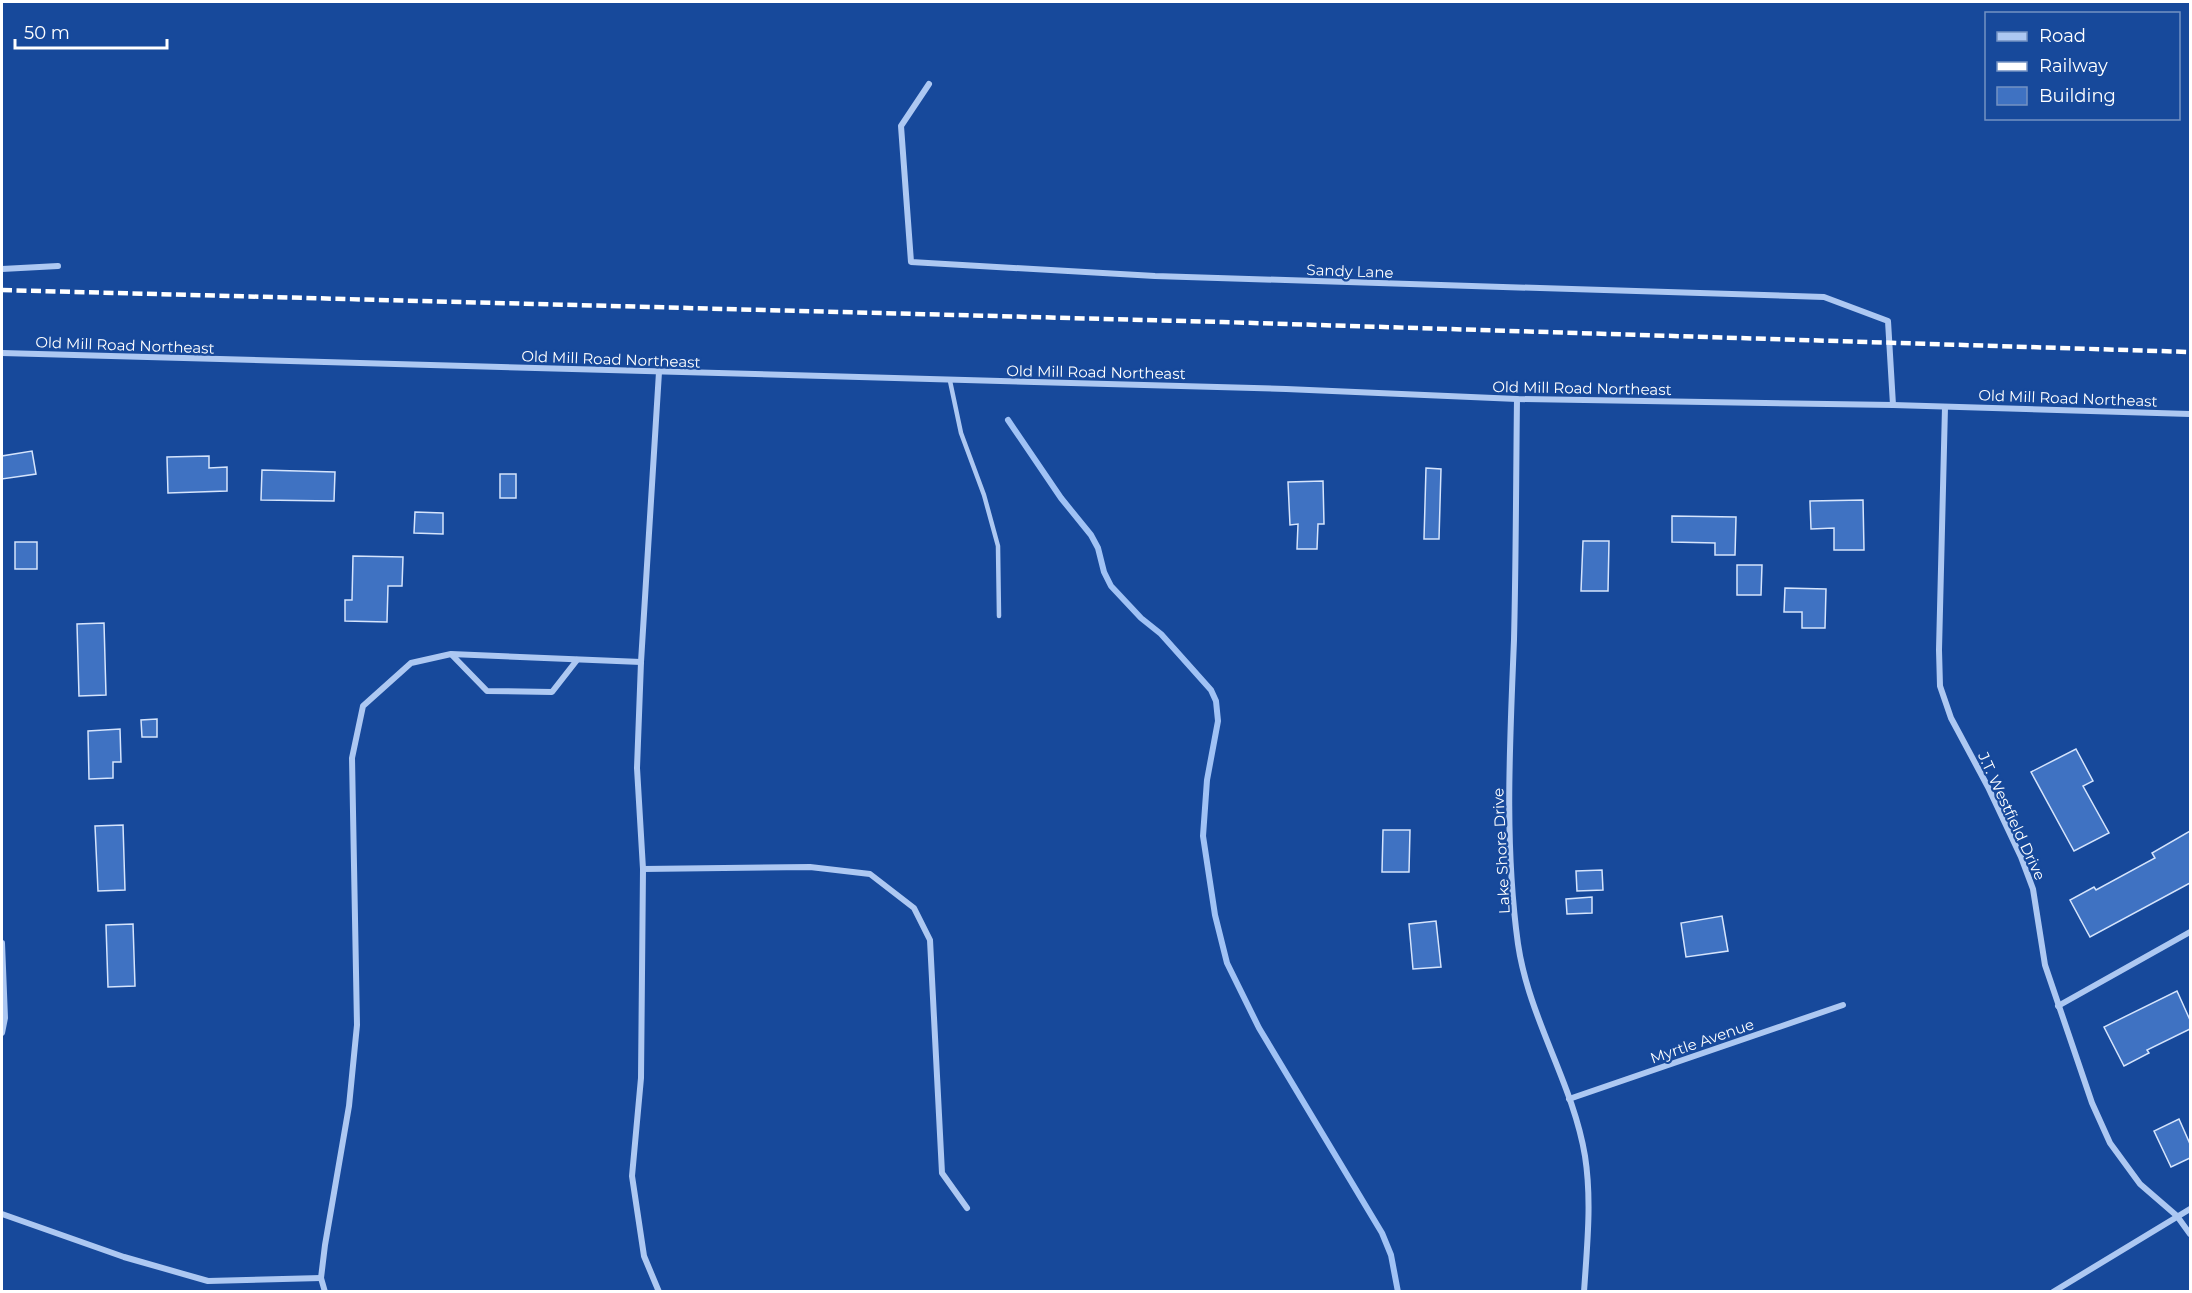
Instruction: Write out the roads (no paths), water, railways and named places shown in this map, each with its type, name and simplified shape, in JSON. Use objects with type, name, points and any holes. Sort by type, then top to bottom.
[{"type":"street","name":"Sandy Lane","points":[[929,84],[901,126],[911,262],[1190,278],[1824,297],[1888,321],[1893,405]]},
{"type":"street","points":[[2,269],[58,267]]},
{"type":"street","name":"Old Mill Road Northeast","points":[[2,353],[1286,389],[1517,399],[1893,405],[2190,414]]},
{"type":"street","points":[[658,372],[637,768],[643,869],[641,1078],[632,1176],[644,1256],[659,1292]]},
{"type":"street","name":"Lake Shore Drive","points":[[1517,399],[1515,595],[1509,795],[1512,882],[1518,946],[1536,1016],[1569,1099],[1585,1155],[1589,1209],[1584,1292]]},
{"type":"street","name":"J.T. Westfield Drive","points":[[1945,407],[1940,686],[1951,718],[1989,787],[2025,868],[2033,890],[2045,965],[2092,1104],[2110,1143],[2140,1184],[2176,1216],[2190,1234]]},
{"type":"street","points":[[325,1292],[321,1278],[349,1106],[357,1025],[352,758],[363,706],[411,663],[452,654],[641,662]]},
{"type":"street","points":[[452,654],[488,690],[552,692],[577,660]]},
{"type":"street","points":[[643,869],[810,867],[870,874],[914,908],[930,939],[942,1173],[967,1208]]},
{"type":"street","points":[[2058,1006],[2190,932]]},
{"type":"street","points":[[2,943],[5,1018],[2,1033]]},
{"type":"street","name":"Myrtle Avenue","points":[[1569,1099],[1843,1005]]},
{"type":"street","points":[[2053,1292],[2190,1209]]},
{"type":"street","points":[[2,1214],[124,1257],[208,1281],[321,1278]]},
{"type":"lane","points":[[950,381],[961,433],[984,495],[998,546],[999,616]]},
{"type":"waterway","points":[[1008,420],[1061,498],[1091,535],[1111,586],[1141,618],[1161,634],[1211,690],[1216,701],[1218,721],[1207,780],[1203,836],[1215,915],[1227,963],[1259,1028],[1382,1233],[1391,1255],[1398,1292]]},
{"type":"railway","points":[[2,290],[1222,322],[2190,352]]}]
